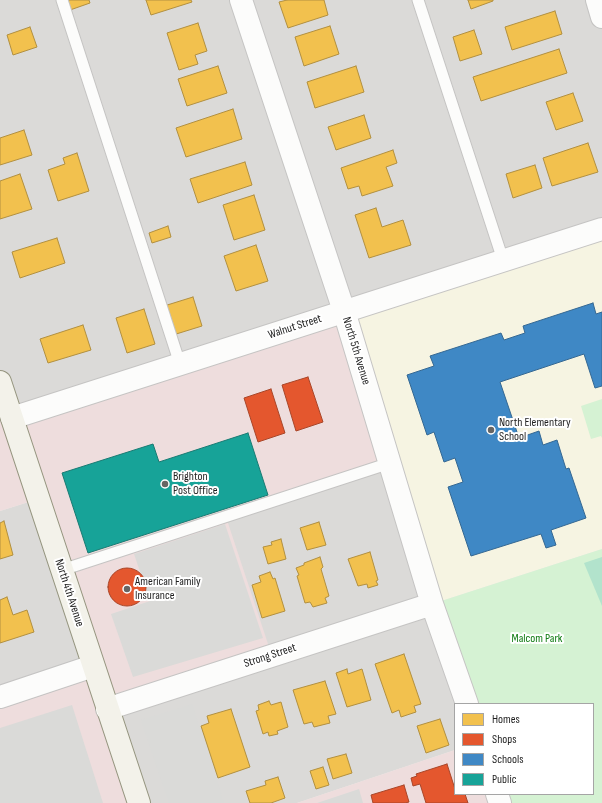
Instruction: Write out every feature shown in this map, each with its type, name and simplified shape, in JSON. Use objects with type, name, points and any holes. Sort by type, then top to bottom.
[{"type":"street","name":"North 5th Avenue","points":[[241,0],[344,311],[432,604],[467,703]]},
{"type":"street","points":[[597,0],[602,17]]},
{"type":"street","name":"Walnut Street","points":[[12,418],[602,228]]},
{"type":"street","name":"North 4th Avenue","points":[[0,382],[139,803]]},
{"type":"street","name":"Strong Street","points":[[107,709],[432,604]]},
{"type":"street","points":[[0,698],[93,666]]},
{"type":"lane","points":[[62,0],[180,364]]},
{"type":"lane","points":[[418,0],[503,260]]},
{"type":"lane","points":[[62,570],[390,463]]},
{"type":"shaded area","points":[[0,0],[602,0],[602,230],[12,418],[0,382]]},
{"type":"shaded area","name":"North Elementary School","points":[[602,229],[602,549],[432,604],[344,311]]},
{"type":"shaded area","points":[[344,311],[390,463],[226,517],[272,656],[107,709],[139,803],[0,803],[0,697],[93,666],[38,499],[0,511],[0,382],[12,418]]},
{"type":"shaded area","points":[[390,463],[467,703],[454,703],[454,750],[297,803],[139,803],[107,709],[226,517]]},
{"type":"shaded area","points":[[38,499],[93,666],[0,697],[0,511]]},
{"type":"shaded area","points":[[225,524],[263,638],[133,677],[111,614],[150,601],[134,554]]},
{"type":"shaded area","points":[[192,704],[224,803],[169,803],[141,720]]},
{"type":"shaded area","points":[[72,705],[103,803],[0,803],[0,728]]},
{"type":"shaded area","points":[[454,750],[454,795],[497,795],[500,803],[297,803]]},
{"type":"shaded area","points":[[359,789],[363,803],[317,803]]},
{"type":"green space","points":[[602,399],[602,438],[601,436],[591,439],[581,406]]},
{"type":"green space","name":"Malcom Park","points":[[602,549],[602,803],[500,803],[497,795],[594,795],[594,703],[467,703],[432,604]]},
{"type":"green space","points":[[602,557],[602,606],[584,563]]},
{"type":"building: Homes","points":[[67,0],[89,0],[90,3],[70,10]]},
{"type":"building: Homes","points":[[146,0],[191,0],[192,2],[151,15]]},
{"type":"building: Homes","points":[[287,0],[324,0],[328,15],[288,28],[279,2]]},
{"type":"building: Homes","points":[[468,0],[493,0],[493,1],[471,9]]},
{"type":"building: Homes","points":[[555,11],[562,34],[512,50],[505,27]]},
{"type":"building: Homes","points":[[198,23],[207,51],[195,55],[198,64],[179,70],[167,33]]},
{"type":"building: Homes","points":[[330,26],[339,54],[304,66],[295,37]]},
{"type":"building: Homes","points":[[30,27],[37,47],[13,55],[7,35]]},
{"type":"building: Homes","points":[[474,30],[482,54],[460,61],[453,37]]},
{"type":"building: Homes","points":[[559,49],[567,73],[481,101],[473,77]]},
{"type":"building: Homes","points":[[218,66],[227,93],[187,106],[178,79]]},
{"type":"building: Homes","points":[[356,66],[364,92],[315,108],[307,82]]},
{"type":"building: Homes","points":[[573,93],[583,121],[556,130],[546,102]]},
{"type":"building: Homes","points":[[233,109],[242,139],[186,157],[176,128]]},
{"type":"building: Homes","points":[[364,115],[371,138],[336,150],[328,127]]},
{"type":"building: Homes","points":[[24,130],[32,155],[0,165],[0,138]]},
{"type":"building: Homes","points":[[588,143],[598,172],[552,186],[543,158]]},
{"type":"building: Homes","points":[[393,150],[397,163],[386,167],[393,186],[362,196],[359,186],[348,189],[341,168]]},
{"type":"building: Homes","points":[[77,153],[89,191],[58,201],[48,170],[65,164],[63,158]]},
{"type":"building: Homes","points":[[245,162],[252,185],[198,203],[190,179]]},
{"type":"building: Homes","points":[[535,165],[542,188],[513,198],[506,174]]},
{"type":"building: Homes","points":[[20,174],[32,209],[0,219],[0,181]]},
{"type":"building: Homes","points":[[254,195],[265,230],[234,240],[223,205]]},
{"type":"building: Homes","points":[[376,208],[382,227],[403,220],[411,245],[369,258],[355,215]]},
{"type":"building: Homes","points":[[168,226],[171,237],[152,243],[149,233]]},
{"type":"building: Homes","points":[[57,238],[65,263],[20,278],[12,252]]},
{"type":"building: Homes","points":[[256,245],[268,281],[236,291],[224,256]]},
{"type":"building: Homes","points":[[193,297],[202,326],[173,335],[164,306]]},
{"type":"building: Homes","points":[[144,309],[155,344],[127,353],[116,318]]},
{"type":"building: Homes","points":[[83,325],[91,350],[48,363],[40,339]]},
{"type":"building: Homes","points":[[4,521],[13,555],[0,559],[0,523]]},
{"type":"building: Homes","points":[[319,522],[326,545],[307,550],[300,528]]},
{"type":"building: Homes","points":[[281,539],[286,559],[268,564],[263,547],[272,545],[271,542]]},
{"type":"building: Homes","points":[[370,552],[378,585],[368,588],[367,584],[358,586],[348,559]]},
{"type":"building: Homes","points":[[320,557],[323,567],[321,569],[329,596],[325,598],[327,603],[313,607],[310,602],[305,603],[296,568],[304,565],[304,563]]},
{"type":"building: Homes","points":[[270,572],[273,579],[275,578],[285,611],[262,618],[252,585],[261,582],[259,576]]},
{"type":"building: Homes","points":[[7,597],[13,615],[27,610],[34,632],[0,643],[0,600]]},
{"type":"building: Homes","points":[[404,654],[421,704],[414,706],[416,712],[401,717],[399,710],[392,713],[375,664]]},
{"type":"building: Homes","points":[[347,669],[348,674],[362,669],[371,700],[347,707],[336,673]]},
{"type":"building: Homes","points":[[325,681],[336,714],[328,716],[330,723],[314,727],[312,722],[304,724],[293,690]]},
{"type":"building: Homes","points":[[269,701],[271,705],[281,702],[288,727],[277,731],[278,734],[269,736],[268,732],[263,734],[256,711],[259,710],[258,705]]},
{"type":"building: Homes","points":[[231,709],[250,767],[218,778],[201,726],[209,723],[207,716]]},
{"type":"building: Homes","points":[[440,719],[449,745],[426,753],[417,726]]},
{"type":"building: Homes","points":[[346,754],[352,773],[333,779],[327,759]]},
{"type":"building: Homes","points":[[323,767],[329,785],[316,789],[310,771]]},
{"type":"building: Homes","points":[[278,777],[285,798],[271,803],[250,803],[246,791],[266,785],[265,781]]},
{"type":"building: Shops","points":[[308,377],[323,422],[296,431],[282,385]]},
{"type":"building: Shops","points":[[271,389],[285,433],[258,442],[244,398]]},
{"type":"building: Shops","name":"American Family Insurance","points":[[123,568],[131,568],[141,573],[145,580],[145,594],[141,601],[131,606],[123,606],[113,601],[111,598],[108,591],[108,583],[113,573],[116,571]]},
{"type":"building: Shops","points":[[447,764],[454,786],[454,795],[465,795],[468,803],[426,803],[420,784],[413,786],[411,778],[417,776],[416,774]]},
{"type":"building: Shops","points":[[404,785],[409,802],[373,803],[371,795]]},
{"type":"building: Schools","points":[[593,303],[596,314],[602,312],[602,386],[595,388],[584,354],[500,382],[519,438],[539,431],[543,445],[557,440],[566,469],[569,468],[586,518],[551,530],[556,545],[546,548],[541,534],[471,556],[448,487],[463,482],[455,458],[444,462],[434,432],[427,435],[407,375],[434,366],[430,356],[501,333],[504,340],[525,333],[523,326]]},
{"type":"building: Public","name":"Brighton Post Office","points":[[248,433],[268,495],[88,553],[62,473],[153,444],[159,462]]},
{"type":"place","name":"North Elementary School","points":[[491,430]]},
{"type":"place","name":"Brighton Post Office","points":[[165,484]]},
{"type":"place","name":"American Family Insurance","points":[[127,589]]}]
